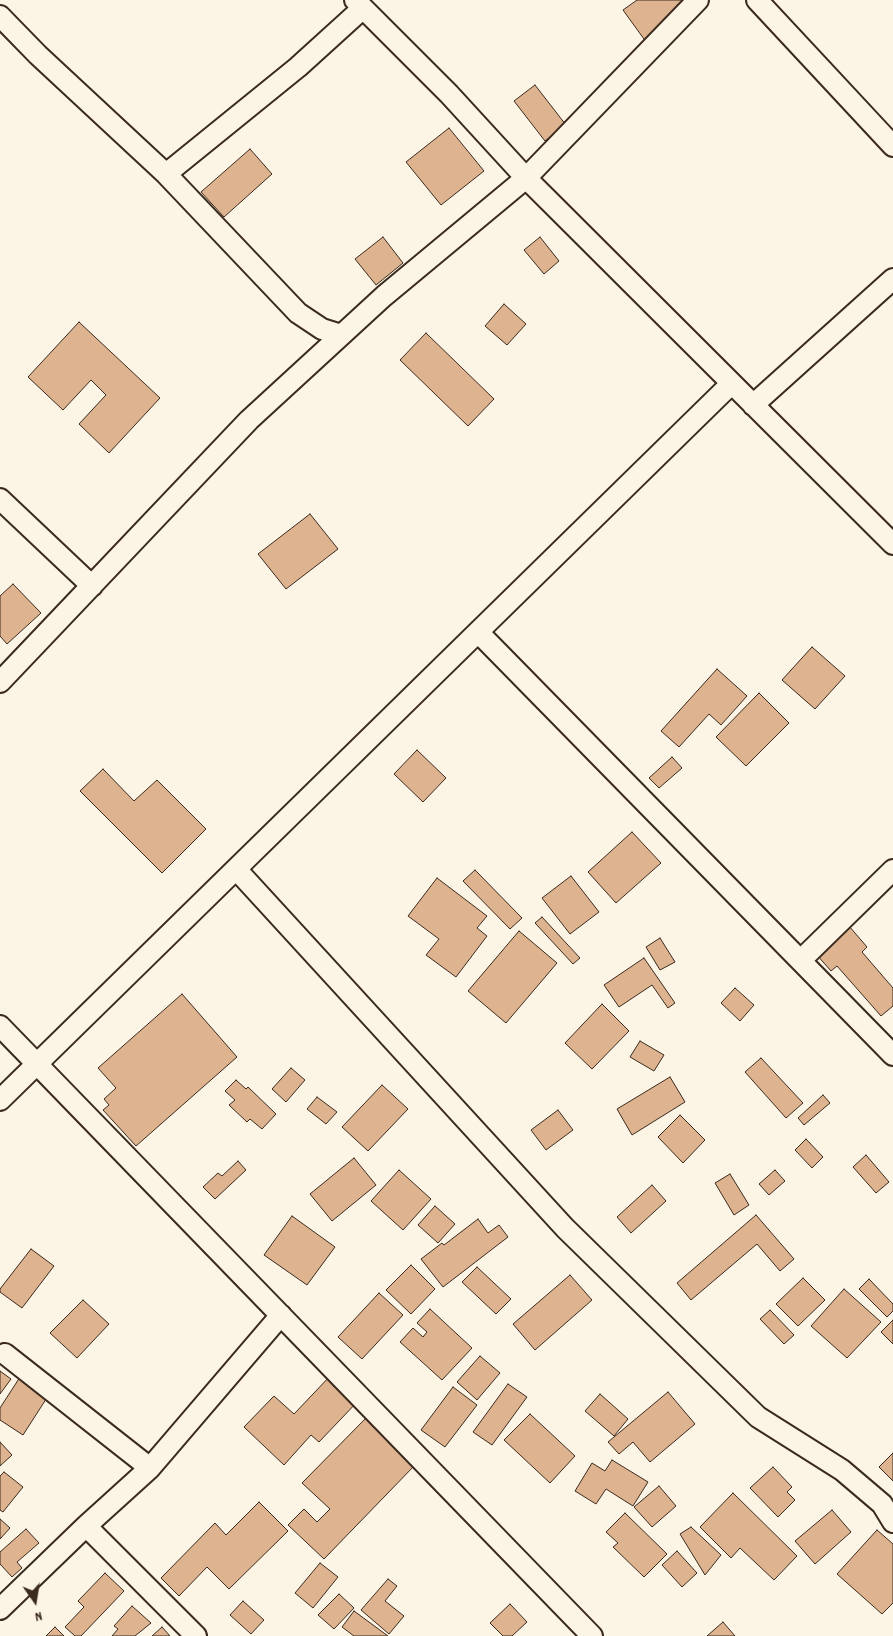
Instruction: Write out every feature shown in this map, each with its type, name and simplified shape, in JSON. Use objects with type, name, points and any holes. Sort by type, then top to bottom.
[{"type":"street","points":[[0,682],[249,420],[384,296],[526,178],[698,0]]},
{"type":"street","points":[[757,0],[893,146]]},
{"type":"street","points":[[166,174],[298,67],[359,4],[449,94],[526,178],[893,544]]},
{"type":"street","points":[[0,16],[38,55],[166,174],[298,313],[322,329],[341,335]]},
{"type":"street","points":[[753,405],[893,279]]},
{"type":"street","points":[[0,1100],[731,384]]},
{"type":"street","points":[[0,499],[92,586]]},
{"type":"street","points":[[478,632],[893,1055]]},
{"type":"street","points":[[236,868],[566,1228],[758,1417],[842,1470],[882,1504],[893,1522]]},
{"type":"street","points":[[801,960],[893,870]]},
{"type":"street","points":[[0,1026],[592,1636]]},
{"type":"street","points":[[0,1609],[86,1526],[150,1468],[280,1315]]},
{"type":"street","points":[[5,1354],[150,1468]]},
{"type":"street","points":[[86,1526],[196,1636]]},
{"type":"building","points":[[637,0],[686,0],[649,46],[623,10]]},
{"type":"building","points":[[535,85],[566,125],[545,141],[514,101]]},
{"type":"building","points":[[449,128],[484,171],[441,205],[406,162]]},
{"type":"building","points":[[250,149],[272,174],[224,217],[201,192]]},
{"type":"building","points":[[383,237],[403,263],[376,285],[355,259]]},
{"type":"building","points":[[540,237],[559,261],[544,274],[524,250]]},
{"type":"building","points":[[504,304],[526,324],[507,345],[485,326]]},
{"type":"building","points":[[79,322],[160,398],[109,453],[79,424],[106,395],[91,380],[63,410],[28,377]]},
{"type":"building","points":[[426,333],[494,399],[468,426],[400,360]]},
{"type":"building","points":[[310,514],[338,549],[286,589],[258,554]]},
{"type":"building","points":[[13,584],[41,613],[7,644],[0,636],[0,596]]},
{"type":"building","points":[[812,647],[845,676],[815,709],[782,680]]},
{"type":"building","points":[[717,669],[747,696],[721,725],[709,714],[679,747],[661,731]]},
{"type":"building","points":[[759,693],[789,723],[746,766],[716,737]]},
{"type":"building","points":[[417,750],[446,778],[423,802],[394,774]]},
{"type":"building","points":[[672,757],[682,768],[659,788],[649,778]]},
{"type":"building","points":[[103,769],[134,801],[157,780],[206,829],[162,873],[80,791]]},
{"type":"building","points":[[632,832],[661,863],[616,903],[588,872]]},
{"type":"building","points":[[475,870],[522,918],[510,929],[463,881]]},
{"type":"building","points":[[571,876],[599,912],[570,934],[542,898]]},
{"type":"building","points":[[437,878],[487,916],[477,928],[487,936],[456,977],[426,955],[439,939],[408,916]]},
{"type":"building","points":[[542,917],[580,958],[573,964],[535,923]]},
{"type":"building","points":[[849,926],[867,947],[862,952],[893,988],[893,1006],[881,1016],[837,966],[831,971],[816,954]]},
{"type":"building","points":[[519,931],[557,963],[506,1023],[468,991]]},
{"type":"building","points":[[660,938],[675,962],[660,970],[646,947]]},
{"type":"building","points":[[644,958],[675,1003],[668,1008],[652,985],[619,1007],[604,985]]},
{"type":"building","points":[[735,988],[754,1005],[740,1021],[721,1003]]},
{"type":"building","points":[[182,994],[237,1057],[136,1146],[103,1110],[109,1105],[104,1099],[116,1088],[98,1068]]},
{"type":"building","points":[[602,1004],[629,1031],[592,1069],[565,1043]]},
{"type":"building","points":[[640,1041],[664,1055],[654,1071],[630,1057]]},
{"type":"building","points":[[761,1058],[803,1103],[786,1118],[745,1072]]},
{"type":"building","points":[[291,1068],[305,1080],[286,1102],[272,1089]]},
{"type":"building","points":[[670,1077],[685,1102],[632,1135],[617,1109]]},
{"type":"building","points":[[236,1080],[246,1089],[248,1087],[276,1114],[262,1129],[250,1119],[247,1122],[229,1105],[235,1100],[225,1091]]},
{"type":"building","points":[[382,1085],[408,1109],[368,1151],[342,1127]]},
{"type":"building","points":[[823,1095],[830,1103],[804,1125],[798,1118]]},
{"type":"building","points":[[317,1097],[337,1112],[326,1124],[307,1109]]},
{"type":"building","points":[[558,1110],[573,1130],[546,1150],[531,1130]]},
{"type":"building","points":[[680,1115],[705,1140],[683,1163],[658,1137]]},
{"type":"building","points":[[806,1139],[823,1157],[812,1168],[795,1150]]},
{"type":"building","points":[[866,1155],[889,1182],[876,1193],[853,1167]]},
{"type":"building","points":[[354,1158],[376,1185],[332,1221],[310,1194]]},
{"type":"building","points":[[238,1161],[246,1170],[215,1199],[203,1187],[218,1173],[222,1176]]},
{"type":"building","points":[[399,1170],[431,1199],[403,1230],[371,1201]]},
{"type":"building","points":[[775,1170],[785,1181],[769,1195],[759,1184]]},
{"type":"building","points":[[730,1174],[749,1205],[734,1215],[715,1183]]},
{"type":"building","points":[[652,1185],[666,1201],[631,1233],[617,1217]]},
{"type":"building","points":[[435,1206],[455,1224],[438,1243],[418,1225]]},
{"type":"building","points":[[756,1215],[794,1259],[780,1271],[757,1244],[691,1300],[677,1283]]},
{"type":"building","points":[[292,1216],[335,1247],[307,1285],[264,1255]]},
{"type":"building","points":[[478,1219],[488,1233],[499,1225],[508,1237],[443,1287],[421,1259],[442,1243],[444,1245]]},
{"type":"building","points":[[31,1249],[54,1266],[22,1308],[0,1292],[0,1289]]},
{"type":"building","points":[[411,1265],[435,1289],[411,1314],[386,1290]]},
{"type":"building","points":[[477,1267],[511,1299],[496,1314],[462,1282]]},
{"type":"building","points":[[570,1275],[592,1300],[535,1350],[513,1324]]},
{"type":"building","points":[[803,1278],[825,1300],[798,1326],[776,1304]]},
{"type":"building","points":[[869,1279],[893,1304],[893,1311],[887,1317],[859,1289]]},
{"type":"building","points":[[844,1289],[881,1322],[847,1358],[811,1326]]},
{"type":"building","points":[[379,1293],[403,1315],[362,1359],[338,1337]]},
{"type":"building","points":[[83,1300],[109,1324],[77,1358],[50,1333]]},
{"type":"building","points":[[430,1309],[472,1348],[442,1380],[400,1342],[413,1328],[423,1337],[427,1332],[417,1323]]},
{"type":"building","points":[[770,1310],[794,1335],[784,1344],[760,1319]]},
{"type":"building","points":[[893,1320],[893,1344],[881,1332]]},
{"type":"building","points":[[480,1356],[500,1373],[477,1400],[457,1382]]},
{"type":"building","points":[[0,1371],[11,1379],[0,1394]]},
{"type":"building","points":[[22,1374],[50,1393],[23,1435],[0,1420],[0,1408]]},
{"type":"building","points":[[332,1374],[359,1400],[319,1442],[311,1435],[284,1465],[244,1427],[274,1396],[294,1414]]},
{"type":"building","points":[[508,1384],[527,1397],[492,1445],[473,1432]]},
{"type":"building","points":[[453,1387],[477,1405],[445,1447],[421,1430]]},
{"type":"building","points":[[668,1392],[695,1424],[650,1462],[633,1442],[619,1454],[608,1442]]},
{"type":"building","points":[[600,1394],[628,1419],[614,1436],[585,1411]]},
{"type":"building","points":[[530,1414],[575,1456],[550,1483],[504,1440]]},
{"type":"building","points":[[367,1417],[416,1464],[324,1559],[288,1525],[304,1509],[317,1522],[330,1509],[302,1483]]},
{"type":"building","points":[[0,1442],[12,1455],[0,1466]]},
{"type":"building","points":[[893,1453],[893,1481],[879,1467]]},
{"type":"building","points":[[612,1460],[648,1482],[633,1506],[606,1489],[596,1504],[575,1491],[592,1463],[605,1471]]},
{"type":"building","points":[[773,1467],[792,1487],[787,1492],[795,1500],[778,1517],[750,1488]]},
{"type":"building","points":[[4,1472],[23,1487],[3,1512],[0,1510],[0,1476]]},
{"type":"building","points":[[659,1486],[676,1506],[652,1527],[634,1507]]},
{"type":"building","points":[[733,1493],[797,1556],[774,1580],[740,1548],[731,1558],[700,1527]]},
{"type":"building","points":[[259,1502],[288,1531],[229,1589],[207,1567],[179,1596],[161,1578],[215,1523],[226,1535]]},
{"type":"building","points":[[832,1510],[851,1532],[815,1564],[795,1541]]},
{"type":"building","points":[[625,1513],[667,1554],[644,1577],[613,1547],[618,1543],[606,1532]]},
{"type":"building","points":[[0,1519],[10,1528],[0,1539]]},
{"type":"building","points":[[691,1527],[721,1555],[705,1575],[680,1534]]},
{"type":"building","points":[[26,1529],[39,1543],[17,1562],[22,1568],[12,1577],[0,1564],[0,1552]]},
{"type":"building","points":[[877,1530],[893,1544],[893,1603],[882,1614],[837,1574]]},
{"type":"building","points":[[677,1551],[697,1573],[682,1587],[662,1565]]},
{"type":"building","points":[[320,1563],[338,1577],[313,1608],[295,1593]]},
{"type":"building","points":[[105,1573],[124,1591],[81,1636],[75,1636],[65,1627],[84,1607],[78,1601]]},
{"type":"building","points":[[388,1579],[397,1586],[385,1601],[404,1616],[389,1634],[361,1610]]},
{"type":"building","points":[[339,1594],[354,1608],[334,1629],[318,1615]]},
{"type":"building","points":[[243,1601],[264,1620],[251,1634],[230,1615]]},
{"type":"building","points":[[510,1604],[527,1622],[512,1636],[503,1636],[490,1623]]},
{"type":"building","points":[[132,1606],[151,1623],[135,1636],[112,1636],[118,1629],[114,1626]]},
{"type":"building","points":[[354,1611],[388,1636],[354,1636],[342,1627]]},
{"type":"building","points":[[723,1622],[735,1636],[707,1636]]},
{"type":"building","points":[[55,1627],[64,1636],[46,1636]]},
{"type":"building","points":[[162,1627],[170,1636],[152,1636]]}]
